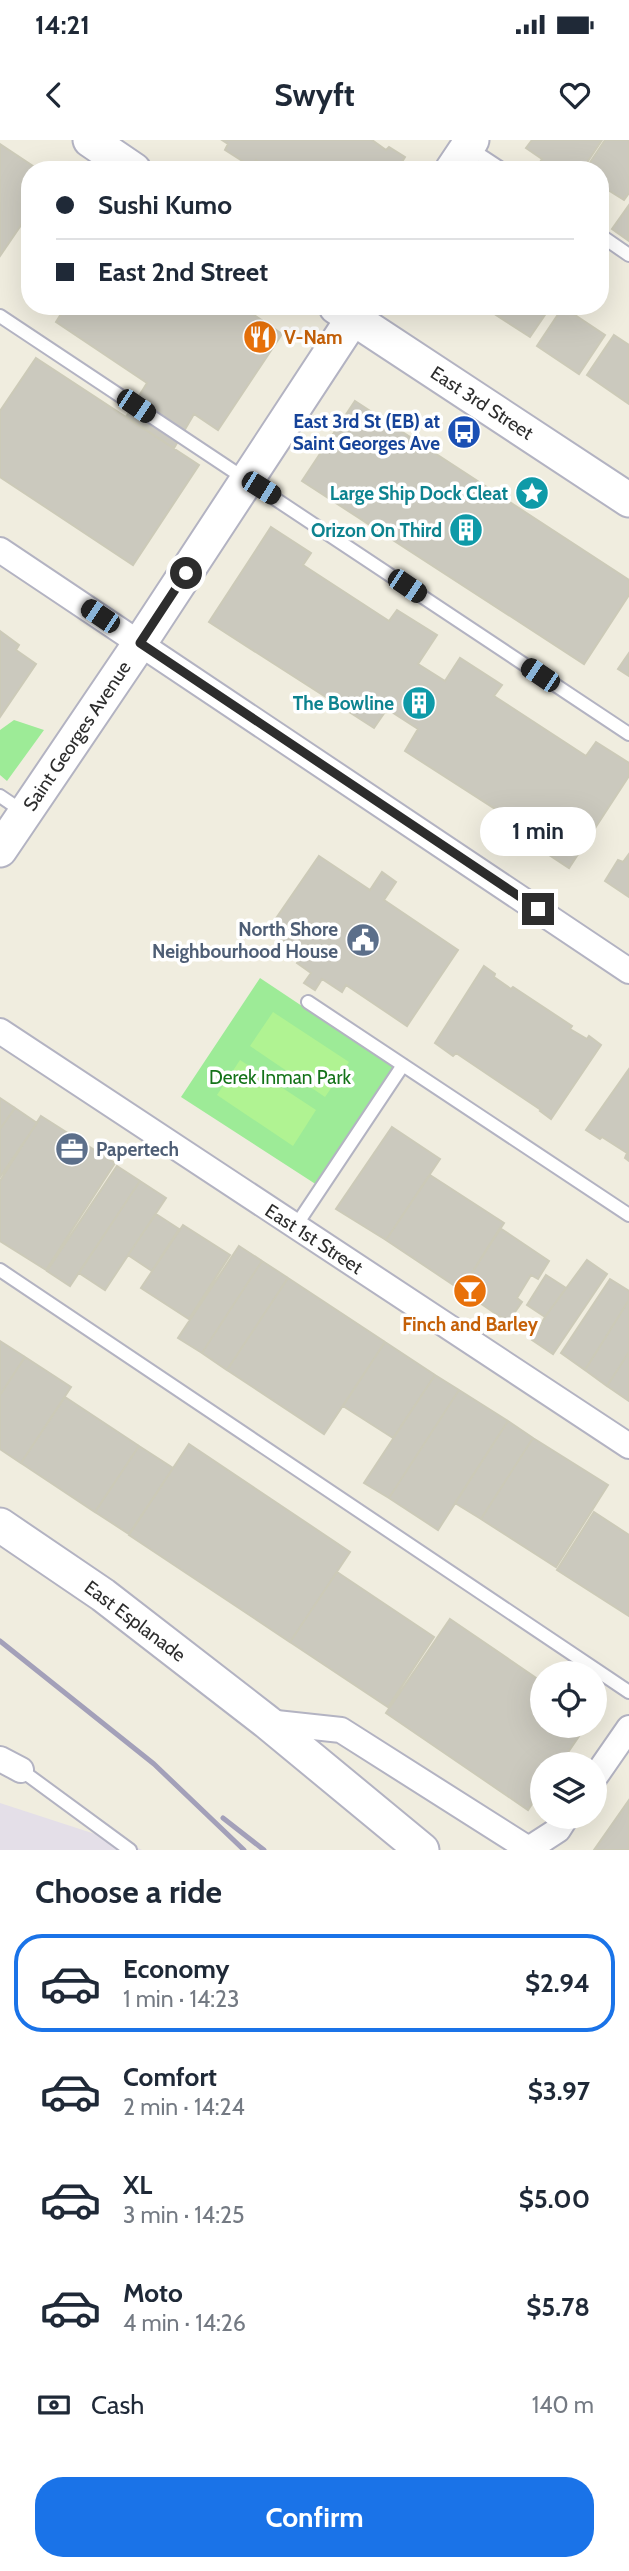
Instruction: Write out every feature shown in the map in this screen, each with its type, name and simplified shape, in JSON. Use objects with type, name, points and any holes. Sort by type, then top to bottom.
[{"type":"street","points":[[90,140],[121,161]]},
{"type":"street","name":"Saint Georges Avenue","points":[[0,850],[13,804],[140,643],[248,480],[347,315]]},
{"type":"street","name":"East 3rd Street","points":[[357,315],[629,500]]},
{"type":"street","points":[[0,550],[629,971]]},
{"type":"street","name":"East 1st Street","points":[[0,1031],[629,1446]]},
{"type":"street","name":"East Esplanade","points":[[0,1525],[103,1595],[267,1722],[422,1850]]},
{"type":"street","points":[[267,1722],[341,1730],[528,1849],[561,1832]]},
{"type":"street","points":[[607,1760],[629,1728]]},
{"type":"lane","points":[[463,149],[486,161]]},
{"type":"lane","points":[[609,242],[629,255]]},
{"type":"lane","points":[[0,316],[629,734]]},
{"type":"lane","points":[[308,1002],[629,1215]]},
{"type":"lane","points":[[295,1227],[403,1065]]},
{"type":"lane","points":[[0,1270],[629,1692]]},
{"type":"lane","points":[[10,1765],[130,1850]]},
{"type":"shaded area","points":[[0,1803],[138,1848],[142,1850],[0,1850]]},
{"type":"green space","points":[[14,720],[44,730],[7,781],[0,775],[0,730]]},
{"type":"green space","name":"Derek Inman Park","points":[[260,978],[395,1068],[317,1185],[181,1097]]},
{"type":"green space","points":[[273,1012],[349,1062],[325,1097],[250,1046]]},
{"type":"green space","points":[[240,1060],[316,1110],[293,1146],[217,1095]]},
{"type":"building","points":[[222,140],[372,140],[386,150],[389,147],[405,157],[403,161],[242,161],[225,150],[228,144]]},
{"type":"building","points":[[532,140],[602,140],[588,161],[541,161],[542,159],[526,148]]},
{"type":"building","points":[[605,140],[629,140],[629,193],[624,200],[609,191],[609,161],[591,161]]},
{"type":"building","points":[[0,144],[26,161],[21,161],[21,225],[0,256]]},
{"type":"building","points":[[629,205],[629,241],[612,229]]},
{"type":"building","points":[[60,315],[254,315],[282,334],[218,430],[194,414],[174,448],[126,417],[147,383],[56,322]]},
{"type":"building","points":[[496,315],[545,315],[530,337]]},
{"type":"building","points":[[558,315],[575,315],[605,335],[579,374],[537,346]]},
{"type":"building","points":[[614,335],[629,345],[629,404],[587,375]]},
{"type":"building","points":[[36,358],[199,465],[133,565],[0,477],[0,411]]},
{"type":"building","name":"Orizon On Third","points":[[355,401],[629,580],[629,595],[584,664],[302,481]]},
{"type":"building","name":"The Bowline","points":[[271,527],[311,553],[303,565],[389,621],[397,610],[437,635],[418,664],[445,681],[460,658],[502,685],[494,696],[586,756],[596,742],[629,763],[629,776],[569,868],[540,849],[545,841],[405,751],[418,729],[387,709],[374,728],[209,622]]},
{"type":"building","points":[[0,631],[19,645],[16,650],[36,664],[0,717]]},
{"type":"building","points":[[629,653],[629,676],[618,669]]},
{"type":"building","points":[[629,854],[629,897],[605,881],[618,860],[623,862]]},
{"type":"building","name":"North Shore Neighbourhood House","points":[[319,856],[370,890],[382,872],[396,882],[384,900],[458,950],[407,1026],[346,985],[342,992],[322,979],[315,990],[304,983],[311,973],[297,963],[303,954],[268,930]]},
{"type":"building","points":[[484,966],[511,989],[513,987],[572,1026],[570,1029],[587,1039],[589,1036],[601,1045],[551,1119],[456,1053],[453,1056],[435,1043]]},
{"type":"building","points":[[629,1069],[629,1161],[625,1158],[627,1153],[586,1130]]},
{"type":"building","points":[[0,1098],[15,1108],[0,1129]]},
{"type":"building","points":[[15,1108],[37,1123],[0,1177],[0,1129]]},
{"type":"building","points":[[41,1116],[115,1163],[46,1270],[0,1241],[0,1181]]},
{"type":"building","points":[[392,1127],[440,1159],[386,1240],[336,1209]]},
{"type":"building","points":[[117,1166],[140,1181],[70,1286],[47,1271]]},
{"type":"building","points":[[430,1175],[504,1223],[461,1290],[386,1240]]},
{"type":"building","points":[[140,1181],[166,1198],[105,1290],[79,1273]]},
{"type":"building","points":[[156,1214],[179,1229],[152,1271],[128,1255]]},
{"type":"building","points":[[183,1225],[230,1255],[189,1319],[141,1288]]},
{"type":"building","points":[[500,1228],[549,1261],[538,1279],[531,1275],[517,1298],[522,1302],[508,1322],[461,1290]]},
{"type":"building","points":[[239,1246],[262,1261],[202,1353],[178,1338]]},
{"type":"building","points":[[587,1260],[607,1274],[553,1354],[532,1340],[545,1317]]},
{"type":"building","points":[[262,1261],[288,1278],[227,1370],[202,1353]]},
{"type":"building","points":[[546,1275],[566,1288],[545,1317],[527,1305]]},
{"type":"building","points":[[288,1278],[385,1342],[324,1434],[227,1370]]},
{"type":"building","points":[[610,1279],[629,1291],[629,1300],[585,1370],[561,1353]]},
{"type":"building","points":[[629,1300],[629,1352],[607,1386],[585,1370]]},
{"type":"building","points":[[0,1341],[25,1357],[0,1395]]},
{"type":"building","points":[[385,1342],[435,1375],[393,1438],[343,1406]]},
{"type":"building","points":[[629,1352],[629,1401],[607,1386]]},
{"type":"building","points":[[25,1357],[71,1387],[21,1463],[0,1449],[0,1395]]},
{"type":"building","points":[[435,1375],[459,1390],[389,1498],[364,1483]]},
{"type":"building","points":[[459,1390],[508,1421],[438,1530],[389,1498]]},
{"type":"building","points":[[65,1397],[139,1446],[95,1512],[21,1463]]},
{"type":"building","points":[[508,1421],[533,1438],[481,1519],[455,1503]]},
{"type":"building","points":[[533,1438],[608,1485],[556,1567],[481,1519]]},
{"type":"building","points":[[189,1444],[350,1552],[290,1642],[129,1535]]},
{"type":"building","points":[[139,1446],[173,1468],[129,1534],[95,1512]]},
{"type":"building","points":[[594,1512],[629,1535],[629,1616],[557,1570]]},
{"type":"building","points":[[337,1572],[434,1637],[388,1707],[290,1642]]},
{"type":"building","points":[[450,1619],[530,1674],[530,1738],[578,1738],[568,1752],[530,1752],[528,1810],[386,1713]]},
{"type":"building","points":[[629,1800],[629,1850],[594,1850]]},
{"type":"railway","points":[[0,1641],[154,1764],[244,1850]]},
{"type":"railway","points":[[223,1818],[264,1850]]},
{"type":"place","name":"V-Nam","points":[[260,337]]},
{"type":"place","name":"East 3rd St (EB) at Saint Georges Ave","points":[[464,432]]},
{"type":"place","name":"Large Ship Dock Cleat","points":[[532,493]]},
{"type":"place","name":"Orizon On Third","points":[[466,530]]},
{"type":"place","name":"The Bowline","points":[[419,703]]},
{"type":"place","name":"North Shore Neighbourhood House","points":[[363,940]]},
{"type":"place","name":"Papertech","points":[[72,1149]]},
{"type":"place","name":"Finch and Barley","points":[[470,1291]]},
{"type":"route","points":[[186,573],[140,643],[538,909]]}]
